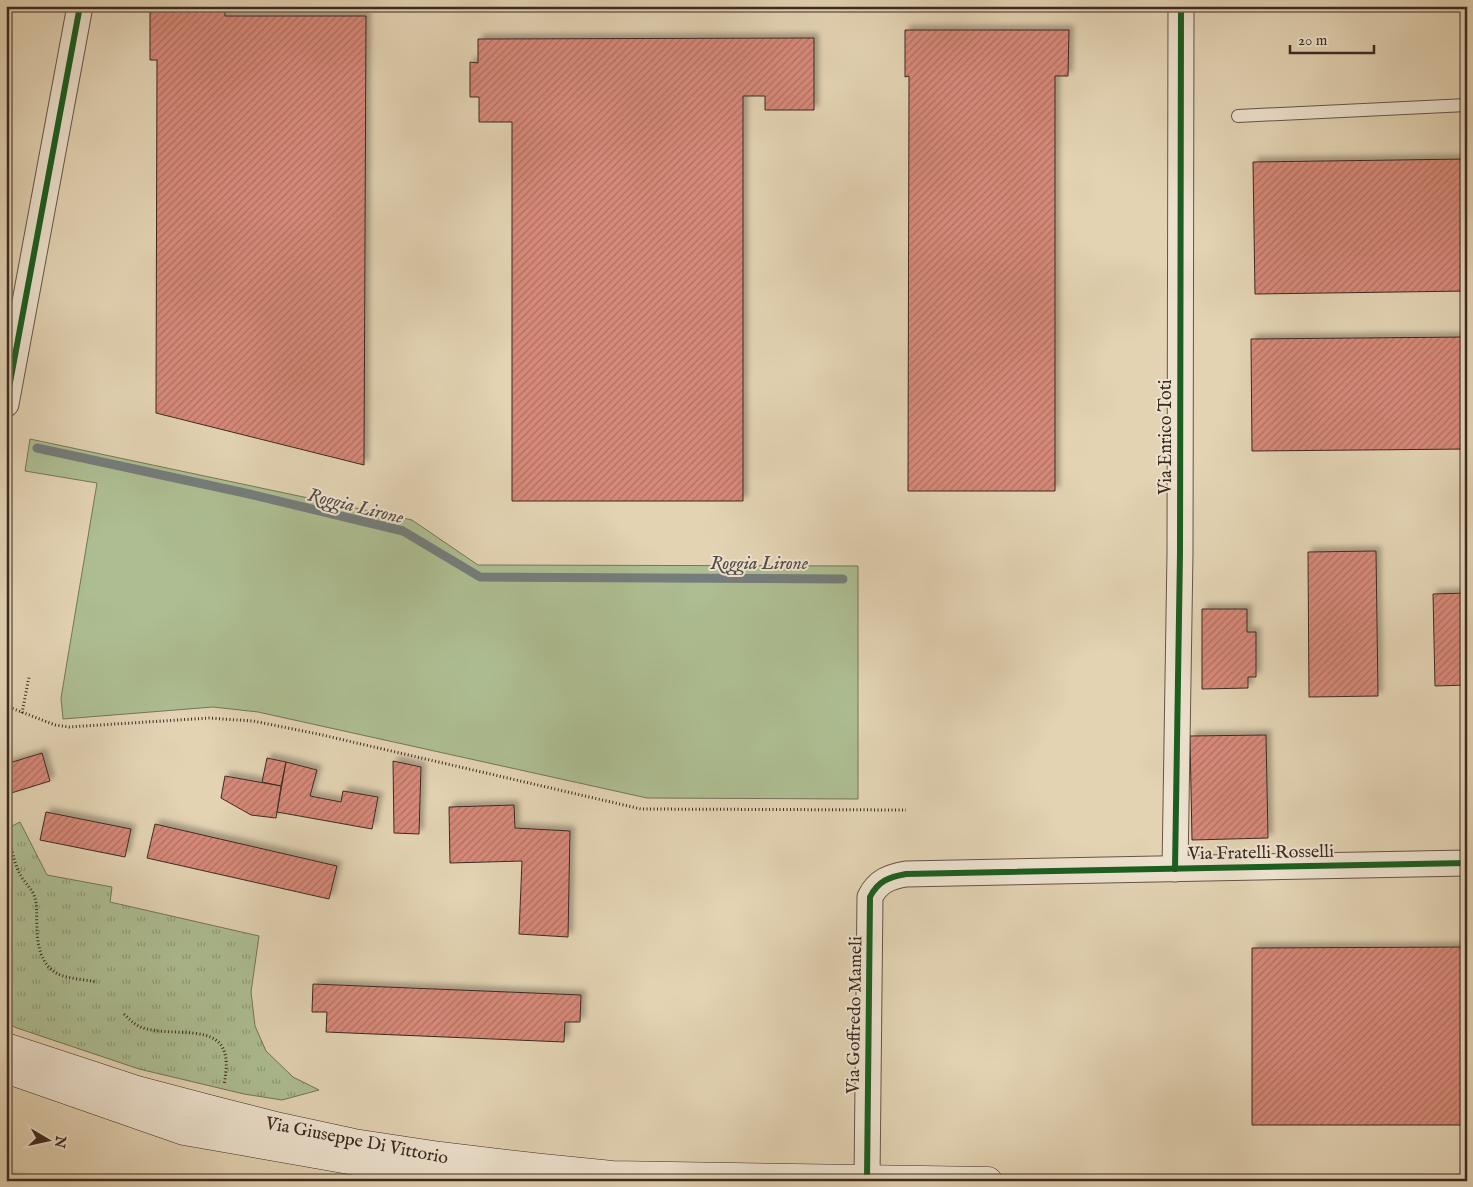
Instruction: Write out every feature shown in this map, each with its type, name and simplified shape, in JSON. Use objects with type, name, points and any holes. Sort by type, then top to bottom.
[{"type":"main road","name":"Via Giuseppe Di Vittorio","points":[[6,1047],[137,1090],[280,1127],[354,1143],[440,1156],[612,1174],[988,1181]]},
{"type":"main road","name":"Via Giuseppe Di Vittorio","points":[[6,1069],[184,1131],[469,1181]]},
{"type":"street","points":[[6,404],[80,6]]},
{"type":"street","name":"Via Enrico Toti","points":[[1175,869],[1180,553],[1181,6]]},
{"type":"street","name":"Via Fratelli Rosselli","points":[[906,874],[1467,863]]},
{"type":"street","name":"Via Goffredo Mameli","points":[[867,1179],[870,897],[874,888],[883,881],[906,874]]},
{"type":"lane","points":[[1238,116],[1467,105]]},
{"type":"path","points":[[22,713],[29,677]]},
{"type":"path","points":[[6,706],[54,726],[69,727],[210,718],[253,720],[641,809],[906,810]]},
{"type":"path","points":[[6,821],[13,854],[20,875],[33,894],[38,909],[36,923],[38,946],[44,960],[51,970],[63,976],[97,982]]},
{"type":"path","points":[[124,1014],[133,1024],[145,1029],[208,1035],[218,1042],[223,1050],[226,1062],[224,1084]]},
{"type":"green space","points":[[30,439],[412,520],[478,565],[858,566],[858,799],[647,798],[258,712],[213,707],[63,719],[61,698],[97,483],[25,471]]},
{"type":"green space","points":[[20,822],[47,875],[112,887],[110,902],[259,936],[251,992],[255,1026],[266,1051],[293,1077],[319,1090],[282,1100],[244,1094],[139,1069],[6,1023],[6,829]]},
{"type":"building","points":[[150,10],[225,11],[225,16],[366,16],[364,465],[156,413],[157,60],[150,60]]},
{"type":"building","points":[[905,30],[1069,30],[1068,76],[1055,76],[1055,491],[908,491],[909,76],[905,77]]},
{"type":"building","points":[[814,38],[814,110],[765,110],[765,96],[743,96],[743,501],[512,501],[512,122],[479,122],[479,97],[470,97],[470,62],[478,63],[478,39]]},
{"type":"building","points":[[1467,159],[1467,291],[1255,294],[1253,162]]},
{"type":"building","points":[[1467,337],[1467,449],[1252,451],[1251,339]]},
{"type":"building","points":[[1376,551],[1378,696],[1309,697],[1308,552]]},
{"type":"building","points":[[1467,593],[1467,685],[1435,686],[1433,594]]},
{"type":"building","points":[[1202,609],[1247,609],[1247,632],[1256,632],[1256,677],[1248,677],[1248,688],[1202,689]]},
{"type":"building","points":[[1266,735],[1268,838],[1192,840],[1190,736]]},
{"type":"building","points":[[42,753],[50,781],[8,794],[6,788],[6,764]]},
{"type":"building","points":[[267,758],[286,762],[281,786],[262,782]]},
{"type":"building","points":[[393,761],[421,767],[419,834],[394,833]]},
{"type":"building","points":[[286,762],[317,770],[310,796],[341,802],[343,791],[378,797],[372,829],[277,812]]},
{"type":"building","points":[[225,776],[281,786],[276,818],[251,815],[221,798]]},
{"type":"building","points":[[514,805],[515,828],[570,831],[568,937],[519,934],[522,861],[450,863],[449,807]]},
{"type":"building","points":[[46,812],[131,829],[125,857],[40,840]]},
{"type":"building","points":[[155,824],[337,866],[329,899],[147,858]]},
{"type":"building","points":[[1467,947],[1467,1125],[1252,1125],[1252,948]]},
{"type":"building","points":[[313,984],[581,995],[580,1022],[565,1022],[564,1042],[326,1032],[327,1012],[312,1012]]},
{"type":"building","points":[[6,1178],[26,1181],[6,1181]]},
{"type":"waterway","name":"Roggia Lirone","points":[[37,448],[245,493],[403,531],[480,577],[843,579]]},
{"type":"cycle path","points":[[6,404],[80,6]]},
{"type":"cycle path","points":[[1175,869],[1180,553],[1181,6]]},
{"type":"cycle path","points":[[867,1179],[870,897],[880,883],[906,874],[1467,863]]}]
